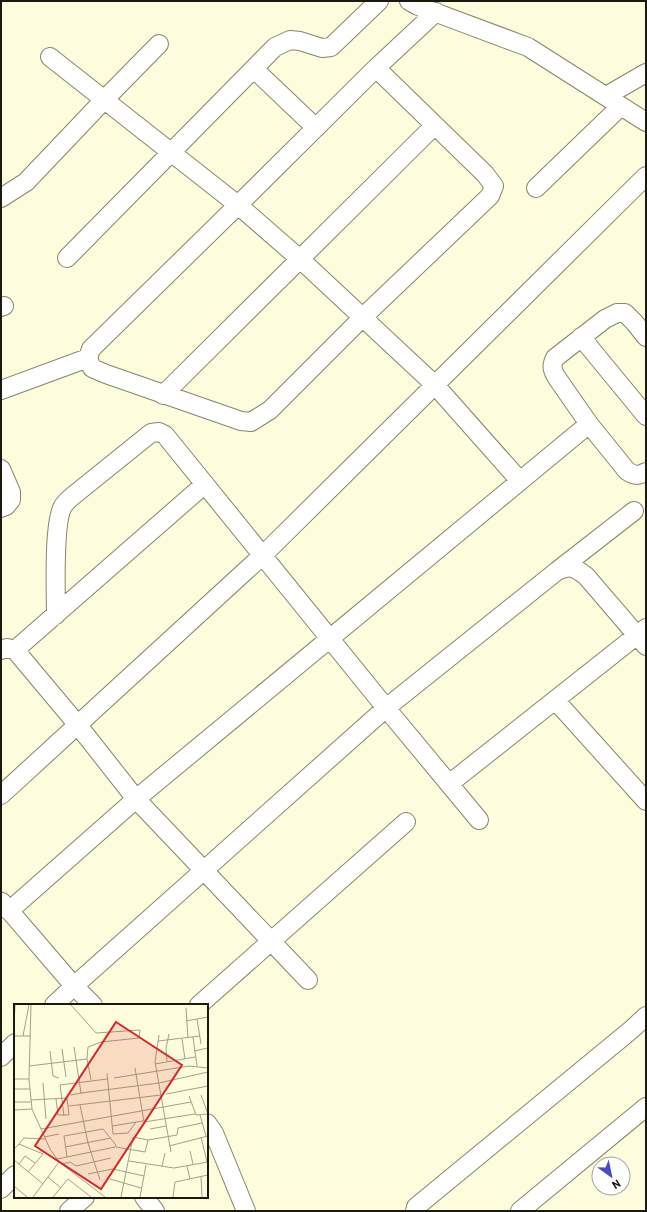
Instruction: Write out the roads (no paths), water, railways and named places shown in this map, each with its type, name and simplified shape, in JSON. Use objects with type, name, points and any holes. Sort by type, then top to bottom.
[{"type":"street","points":[[67,258],[275,47],[290,40],[300,41],[322,48],[331,47],[379,1]]},
{"type":"street","points":[[404,2],[436,12],[528,47],[646,122]]},
{"type":"street","points":[[376,68],[485,174],[494,186],[490,196],[363,317],[270,410],[251,422],[241,421],[163,395],[92,368],[88,358],[91,349],[376,68],[436,12]]},
{"type":"street","points":[[1,198],[26,182],[160,44]]},
{"type":"street","points":[[50,57],[238,205],[300,259],[435,385],[520,482]]},
{"type":"street","points":[[254,69],[316,128]]},
{"type":"street","points":[[606,96],[646,73]]},
{"type":"street","points":[[536,188],[621,106]]},
{"type":"street","points":[[163,395],[435,125]]},
{"type":"street","points":[[1,795],[263,555],[646,176]]},
{"type":"street","points":[[646,337],[625,313],[617,313],[605,319],[581,337],[555,358],[552,364],[553,371],[557,378],[589,424],[628,471],[633,475],[639,476],[646,472]]},
{"type":"street","points":[[581,337],[646,416]]},
{"type":"street","points":[[1,390],[88,358]]},
{"type":"street","points":[[92,1004],[74,986],[5,906],[589,424]]},
{"type":"street","points":[[56,615],[57,533],[63,507],[74,495],[151,434],[159,432],[165,435],[386,708],[479,820]]},
{"type":"street","points":[[1,468],[11,492],[11,500],[6,506],[1,508]]},
{"type":"street","points":[[205,484],[56,615],[8,650],[77,724],[136,799],[308,980]]},
{"type":"street","points":[[55,1004],[386,708],[634,511]]},
{"type":"street","points":[[449,784],[556,701],[643,637],[586,576],[576,568],[567,567],[557,571]]},
{"type":"street","points":[[556,701],[646,801]]},
{"type":"street","points":[[200,1004],[406,822]]},
{"type":"street","points":[[415,1211],[416,1207],[646,1016]]},
{"type":"street","points":[[1,1057],[14,1045]]},
{"type":"street","points":[[520,1211],[646,1107]]},
{"type":"street","points":[[208,1124],[214,1133],[246,1211]]},
{"type":"street","points":[[1,1189],[14,1176]]},
{"type":"street","points":[[69,1211],[84,1198]]},
{"type":"street","points":[[145,1198],[155,1211]]}]
